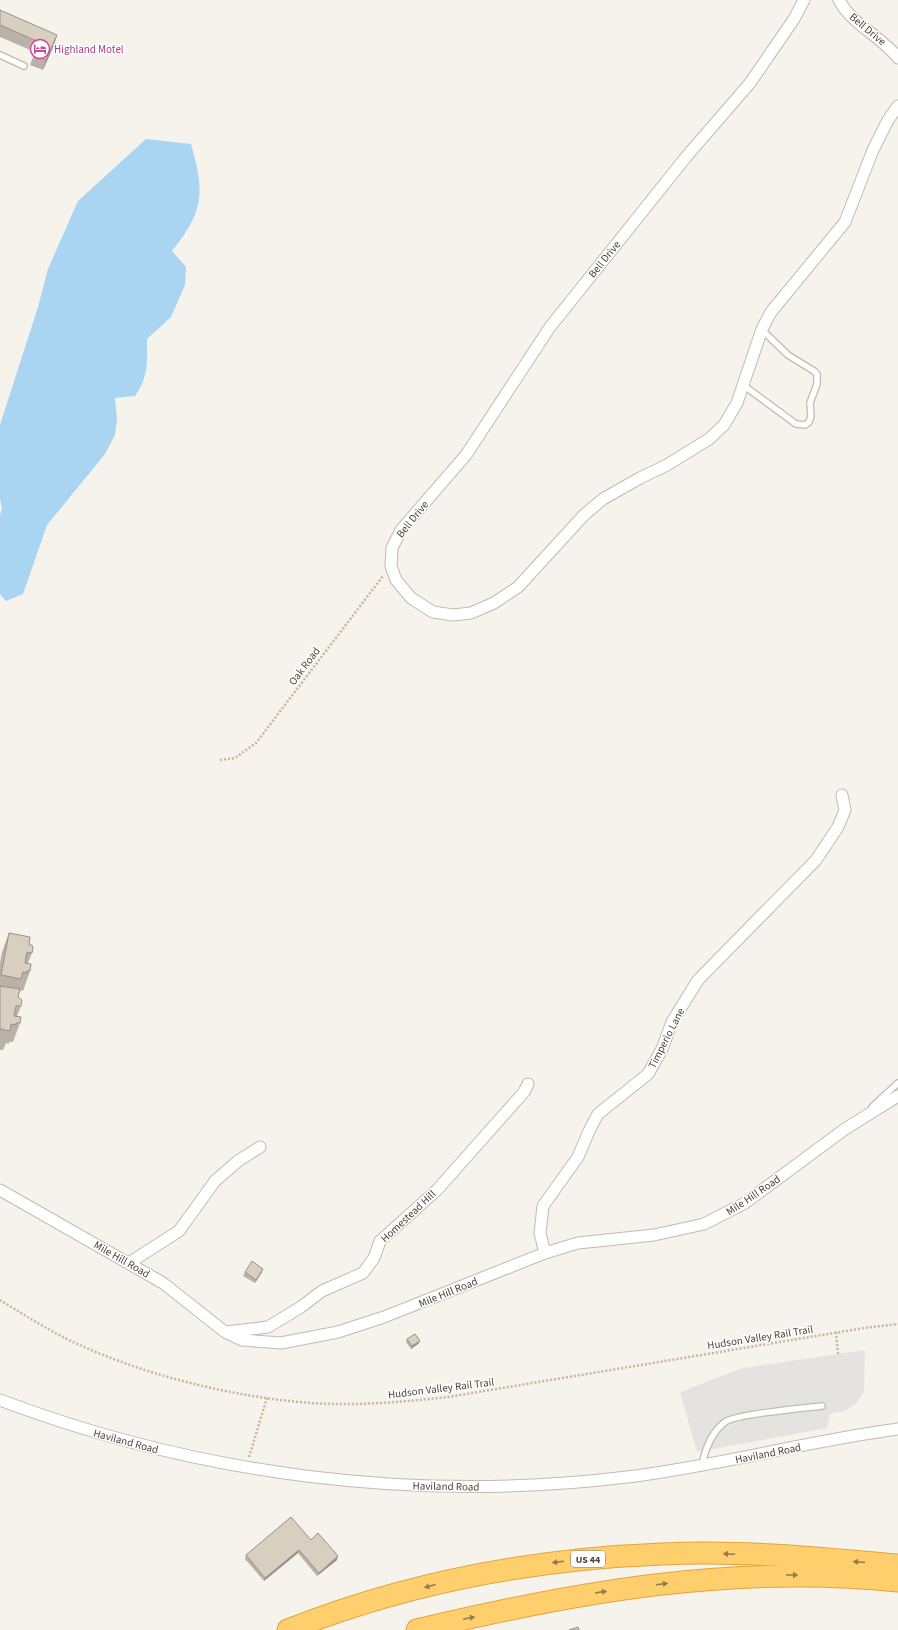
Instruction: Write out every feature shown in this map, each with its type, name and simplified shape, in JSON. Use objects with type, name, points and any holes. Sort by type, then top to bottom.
[{"type":"highway","name":"US 44","points":[[288,1630],[355,1607],[441,1583],[528,1566],[574,1560],[663,1554],[709,1554],[797,1557],[898,1565]]},
{"type":"highway","points":[[417,1630],[572,1597],[665,1583],[776,1575],[825,1575],[898,1581]]},
{"type":"street","name":"Bell Drive","points":[[391,566],[392,548],[401,530],[457,467],[470,450],[550,327],[686,157],[750,83],[794,19],[804,0]]},
{"type":"street","name":"Bell Drive","points":[[839,0],[850,17],[890,48],[898,58]]},
{"type":"street","points":[[391,566],[396,580],[411,598],[433,612],[453,615],[471,613],[494,603],[518,587],[584,514],[603,499],[640,478],[668,465],[709,439],[724,425],[736,403],[762,329],[771,312],[845,222],[873,150],[888,120],[898,106]]},
{"type":"street","name":"Timperio Lane","points":[[546,1252],[540,1233],[543,1206],[578,1157],[598,1114],[648,1074],[662,1049],[672,1022],[698,980],[816,860],[838,827],[845,810],[842,795]]},
{"type":"street","name":"Homestead Hill","points":[[225,1332],[268,1327],[301,1307],[322,1291],[363,1273],[374,1258],[380,1241],[437,1190],[524,1092],[528,1084]]},
{"type":"street","name":"Mile Hill Road","points":[[0,1190],[163,1283],[225,1332],[242,1340],[281,1343],[338,1332],[384,1318],[546,1252],[578,1244],[671,1232],[689,1228],[718,1218],[758,1194],[862,1117],[898,1096]]},
{"type":"street","points":[[129,1263],[179,1231],[215,1181],[238,1161],[260,1147]]},
{"type":"street","name":"Haviland Road","points":[[0,1400],[80,1428],[160,1450],[245,1468],[356,1482],[461,1486],[516,1486],[602,1480],[702,1466],[898,1429]]},
{"type":"lane","points":[[0,55],[24,66]]},
{"type":"lane","points":[[742,385],[796,424],[805,425],[809,422],[811,416],[810,403],[818,384],[817,374],[788,355],[762,329]]},
{"type":"lane","points":[[862,1117],[898,1083]]},
{"type":"lane","points":[[702,1466],[710,1441],[725,1422],[751,1415],[822,1406]]},
{"type":"path","name":"Oak Road","points":[[220,760],[235,758],[256,743],[391,566]]},
{"type":"path","name":"Hudson Valley Rail Trail","points":[[0,1300],[71,1341],[107,1356],[185,1380],[268,1398],[312,1403],[402,1402],[448,1397],[836,1332],[898,1324]]},
{"type":"path","points":[[836,1332],[838,1354]]},
{"type":"path","points":[[245,1468],[268,1398]]},
{"type":"shaded area","points":[[865,1350],[864,1392],[857,1403],[844,1411],[830,1414],[827,1428],[697,1452],[680,1392],[743,1368]]},
{"type":"water","points":[[146,139],[191,144],[196,161],[200,189],[199,201],[196,212],[183,237],[172,251],[186,267],[185,285],[171,317],[147,339],[147,362],[145,375],[140,389],[135,396],[115,398],[117,419],[115,435],[105,454],[47,525],[23,594],[6,601],[0,594],[0,516],[2,507],[0,500],[0,425],[38,307],[48,269],[78,201]]},
{"type":"building","points":[[0,10],[57,35],[46,60],[34,55],[39,42],[0,25]]},
{"type":"building","points":[[9,933],[30,937],[29,945],[32,945],[33,948],[32,953],[27,952],[25,963],[31,964],[30,971],[27,971],[27,973],[23,972],[21,979],[1,975]]},
{"type":"building","points":[[0,986],[20,989],[18,997],[22,1000],[21,1006],[16,1006],[14,1016],[21,1017],[20,1023],[16,1023],[16,1025],[11,1024],[10,1031],[0,1029]]},
{"type":"building","points":[[252,1261],[263,1269],[256,1280],[245,1272]]},
{"type":"building","points":[[415,1334],[420,1341],[412,1346],[407,1339]]},
{"type":"building","points":[[291,1517],[311,1540],[318,1533],[338,1556],[319,1573],[299,1550],[265,1578],[246,1555]]},
{"type":"building","points":[[578,1627],[579,1630],[569,1630]]},
{"type":"place","name":"Highland Motel","points":[[40,49]]}]
